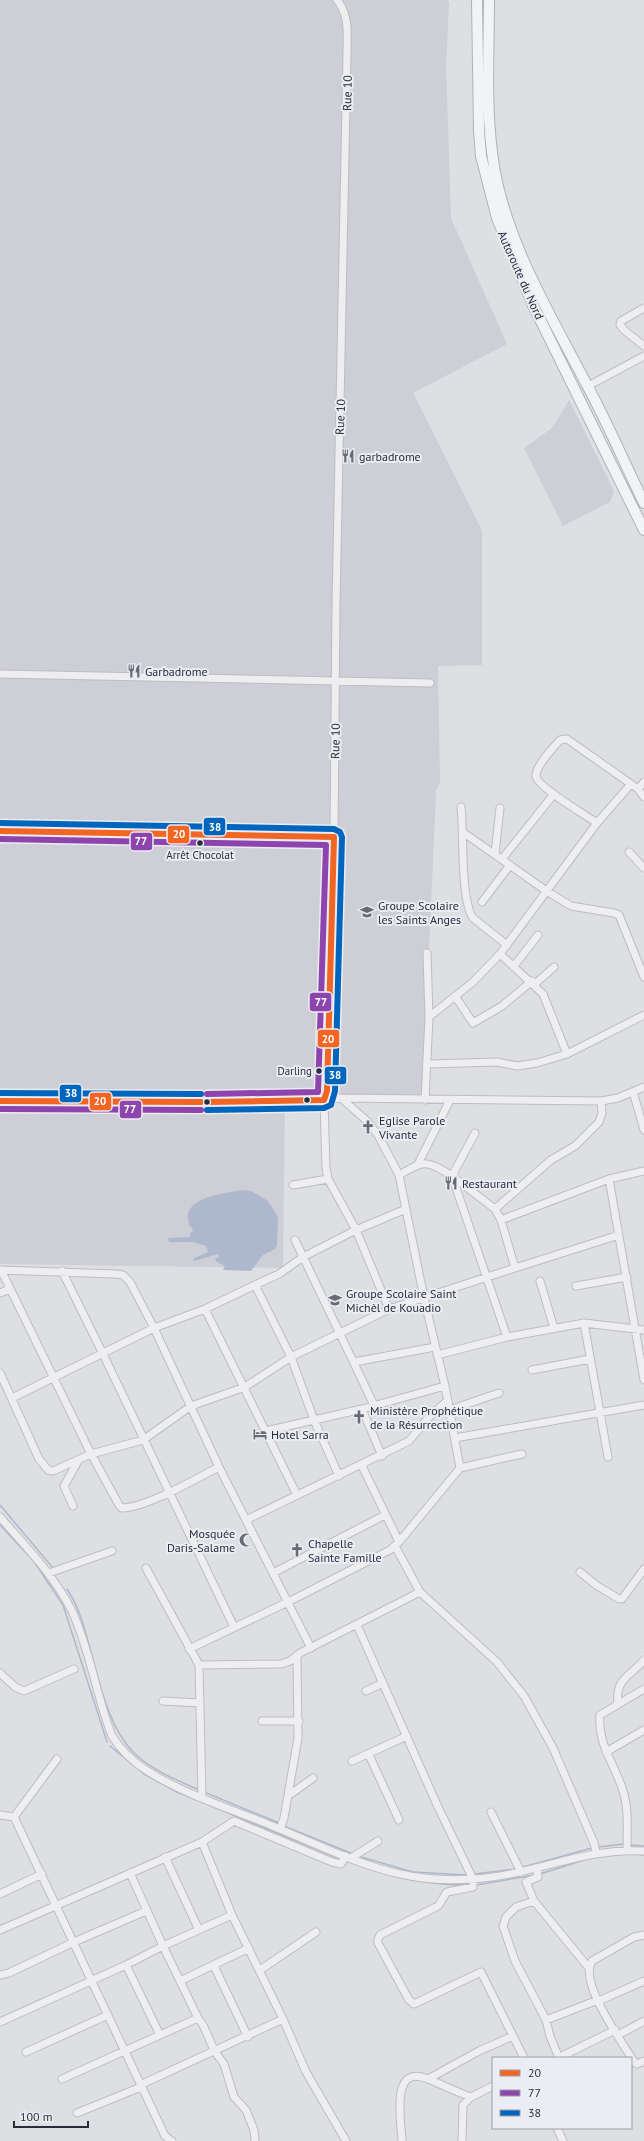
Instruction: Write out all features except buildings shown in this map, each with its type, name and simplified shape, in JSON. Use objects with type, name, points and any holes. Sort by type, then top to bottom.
[{"type":"highway","points":[[472,0],[477,45]]},
{"type":"highway","name":"Autoroute du Nord","points":[[477,0],[477,108],[481,156],[497,218],[533,305],[644,530]]},
{"type":"highway","name":"Autoroute du Nord","points":[[488,0],[490,133],[494,167],[500,194],[515,238],[543,303],[588,386],[644,503]]},
{"type":"highway","points":[[489,49],[496,0]]},
{"type":"highway","points":[[633,481],[644,498]]},
{"type":"street","name":"Rue 10","points":[[328,1179],[326,1168],[324,1100],[327,1083],[334,837],[335,680],[347,54],[347,21],[345,12],[337,0]]},
{"type":"street","points":[[644,308],[621,321],[620,325],[644,346]]},
{"type":"street","points":[[588,386],[644,356]]},
{"type":"street","points":[[0,674],[430,683]]},
{"type":"street","points":[[597,823],[554,794],[538,780],[536,776],[538,770],[548,755],[563,738],[567,739],[638,788],[644,797]]},
{"type":"street","points":[[638,788],[644,782]]},
{"type":"street","points":[[429,1017],[473,982],[500,954],[548,892],[597,823],[631,784]]},
{"type":"street","points":[[502,859],[554,794]]},
{"type":"street","points":[[461,807],[464,833],[465,876],[469,913],[473,918],[507,945]]},
{"type":"street","points":[[495,854],[499,831],[500,808]]},
{"type":"street","points":[[464,833],[548,892],[580,908],[597,909],[619,915],[644,977]]},
{"type":"street","points":[[629,852],[644,868]]},
{"type":"street","points":[[482,902],[510,865]]},
{"type":"street","points":[[514,966],[538,935]]},
{"type":"street","points":[[425,1100],[428,1064],[429,1017],[427,953]]},
{"type":"street","points":[[500,954],[544,994],[567,1054]]},
{"type":"street","points":[[455,996],[473,1022],[502,1006],[554,967]]},
{"type":"street","points":[[428,1064],[497,1062],[517,1066],[557,1059],[644,1015]]},
{"type":"street","points":[[0,1100],[144,1102],[324,1100],[341,1098],[601,1101],[618,1098],[644,1087]]},
{"type":"street","points":[[633,1092],[644,1127]]},
{"type":"street","points":[[341,1098],[375,1130],[399,1175],[424,1298],[448,1400],[460,1468]]},
{"type":"street","points":[[418,1164],[450,1100]]},
{"type":"street","points":[[495,1209],[551,1160],[575,1146],[599,1122],[602,1112],[601,1101]]},
{"type":"street","points":[[475,1133],[452,1176],[507,1337]]},
{"type":"street","points":[[399,1175],[418,1164],[425,1163],[436,1166],[452,1176],[495,1209],[501,1220],[514,1268]]},
{"type":"street","points":[[501,1220],[609,1179],[644,1170]]},
{"type":"street","points":[[293,1186],[328,1179],[356,1230],[389,1309]]},
{"type":"street","points":[[609,1179],[644,1380]]},
{"type":"street","points":[[12,1398],[104,1354],[154,1328],[205,1309],[279,1274],[303,1257],[356,1230],[406,1209]]},
{"type":"street","points":[[0,1373],[39,1459],[48,1470],[53,1471],[91,1454],[143,1440],[191,1406],[245,1387],[291,1357],[339,1335],[389,1309],[618,1235]]},
{"type":"street","points":[[295,1240],[374,1406]]},
{"type":"street","points":[[219,1467],[169,1493],[133,1506],[122,1508],[91,1454],[0,1270],[62,1271],[123,1275],[130,1282],[154,1328],[219,1467],[311,1648]]},
{"type":"street","points":[[62,1271],[104,1354],[143,1440],[234,1627]]},
{"type":"street","points":[[576,1286],[627,1277]]},
{"type":"street","points":[[540,1281],[554,1328]]},
{"type":"street","points":[[255,1285],[291,1357],[314,1420],[339,1476]]},
{"type":"street","points":[[0,1294],[10,1289]]},
{"type":"street","points":[[205,1309],[245,1387],[297,1495]]},
{"type":"street","points":[[584,1323],[608,1457]]},
{"type":"street","points":[[437,1355],[507,1337],[584,1323],[644,1330]]},
{"type":"street","points":[[354,1362],[435,1347]]},
{"type":"street","points":[[532,1370],[590,1359]]},
{"type":"street","points":[[266,1431],[374,1406],[445,1386]]},
{"type":"street","points":[[450,1410],[499,1393]]},
{"type":"street","points":[[246,1520],[362,1466],[409,1441],[428,1418],[448,1400]]},
{"type":"street","points":[[455,1438],[644,1404]]},
{"type":"street","points":[[362,1409],[382,1456]]},
{"type":"street","points":[[189,1649],[288,1602],[397,1544],[460,1468],[522,1454]]},
{"type":"street","points":[[74,1506],[64,1486],[78,1461]]},
{"type":"street","points":[[362,1466],[420,1592],[497,1662],[524,1696],[553,1748],[594,1843],[596,1852]]},
{"type":"street","points":[[273,1573],[385,1514]]},
{"type":"street","points":[[0,1517],[49,1573],[72,1612],[106,1721],[117,1744],[146,1769],[202,1797],[280,1829],[349,1857],[406,1875],[443,1879],[473,1879],[537,1869],[596,1852],[644,1850]]},
{"type":"street","points":[[49,1573],[112,1551]]},
{"type":"street","points":[[146,1568],[199,1665],[202,1797]]},
{"type":"street","points":[[580,1572],[596,1585],[619,1599],[622,1598],[644,1569]]},
{"type":"street","points":[[199,1665],[281,1664],[420,1592]]},
{"type":"street","points":[[357,1625],[438,1807],[473,1879],[473,1887],[470,1889],[447,1892],[438,1906],[380,1935],[378,1943],[409,2000],[414,2004],[481,1972],[524,2057]]},
{"type":"street","points":[[280,1829],[288,1796],[298,1738],[299,1721],[297,1656]]},
{"type":"street","points":[[618,1704],[618,1688],[624,1678],[644,1660]]},
{"type":"street","points":[[0,1673],[15,1687],[24,1691],[74,1669]]},
{"type":"street","points":[[366,1691],[383,1683]]},
{"type":"street","points":[[627,1850],[627,1817],[624,1791],[606,1752],[599,1726],[600,1714],[644,1689]]},
{"type":"street","points":[[163,1701],[200,1703]]},
{"type":"street","points":[[262,1721],[299,1721]]},
{"type":"street","points":[[606,1752],[644,1730]]},
{"type":"street","points":[[352,1762],[407,1736]]},
{"type":"street","points":[[368,1755],[399,1820]]},
{"type":"street","points":[[0,1820],[11,1817],[57,1759]]},
{"type":"street","points":[[288,1796],[313,1778]]},
{"type":"street","points":[[491,1812],[521,1872]]},
{"type":"street","points":[[0,1815],[11,1817]]},
{"type":"street","points":[[11,1817],[42,1874],[141,2086],[147,2094],[165,2136],[172,2141]]},
{"type":"street","points":[[0,1930],[202,1842],[234,1821],[332,1862],[341,1864],[349,1857],[378,1841]]},
{"type":"street","points":[[202,1842],[232,1915],[260,1970],[306,2072],[346,2141]]},
{"type":"street","points":[[166,1857],[200,1930]]},
{"type":"street","points":[[537,1869],[538,1876],[526,1882],[534,1900],[588,1967],[589,1980],[598,2000],[631,2057]]},
{"type":"street","points":[[130,1873],[146,1911],[198,2018],[203,2025],[215,2052],[224,2064],[234,2097],[246,2110],[254,2130],[255,2141]]},
{"type":"street","points":[[0,1894],[42,1874]]},
{"type":"street","points":[[534,1900],[516,1908],[506,1917],[503,1926],[515,1961],[546,2020],[550,2036],[559,2057]]},
{"type":"street","points":[[0,1975],[9,1973],[74,1942],[146,1911]]},
{"type":"street","points":[[0,2022],[232,1915]]},
{"type":"street","points":[[260,1970],[316,1932]]},
{"type":"street","points":[[588,1967],[592,1961],[634,1937],[644,1935]]},
{"type":"street","points":[[180,1980],[214,1966],[249,1948]]},
{"type":"street","points":[[126,1965],[160,2035]]},
{"type":"street","points":[[214,1966],[248,2037]]},
{"type":"street","points":[[546,2020],[601,2000],[644,1981]]},
{"type":"street","points":[[26,2052],[108,2016]]},
{"type":"street","points":[[62,2079],[198,2018]]},
{"type":"street","points":[[77,2113],[141,2086],[248,2037],[283,2019]]},
{"type":"street","points":[[561,2057],[644,2021]]},
{"type":"street","points":[[428,2079],[479,2051],[513,2036]]},
{"type":"street","points":[[632,2059],[637,2064],[644,2061]]},
{"type":"street","points":[[402,2141],[400,2101],[404,2081],[409,2078],[428,2079],[442,2087],[471,2097]]},
{"type":"street","points":[[462,2141],[463,2105],[471,2097],[492,2086]]},
{"type":"street","points":[[557,2129],[563,2141]]},
{"type":"shaded area","points":[[0,0],[447,0],[449,3],[446,65],[451,218],[507,344],[413,393],[482,531],[482,665],[438,666],[440,783],[436,791],[423,1079],[420,1095],[285,1094],[283,1268],[0,1264]]},
{"type":"shaded area","points":[[569,400],[614,491],[610,502],[563,526],[524,448],[552,428]]},
{"type":"water","points":[[242,1190],[251,1191],[268,1201],[278,1217],[277,1245],[275,1249],[263,1255],[251,1271],[223,1270],[225,1266],[217,1262],[215,1259],[219,1257],[218,1254],[194,1261],[193,1259],[208,1252],[206,1246],[193,1242],[169,1242],[168,1238],[190,1237],[190,1233],[193,1231],[191,1226],[189,1226],[188,1215],[191,1208],[196,1203],[211,1196]]},
{"type":"waterway","points":[[0,1505],[53,1568]]},
{"type":"waterway","points":[[0,1525],[28,1555]]},
{"type":"waterway","points":[[33,1560],[63,1605],[107,1742]]},
{"type":"waterway","points":[[67,1589],[72,1596],[82,1619],[106,1705],[125,1742],[133,1752],[148,1764],[164,1774],[199,1790]]},
{"type":"waterway","points":[[110,1746],[144,1774],[177,1792],[340,1859]]},
{"type":"waterway","points":[[204,1792],[279,1823]]},
{"type":"waterway","points":[[284,1826],[353,1854]]},
{"type":"waterway","points":[[598,1847],[624,1844]]},
{"type":"waterway","points":[[630,1845],[644,1846]]},
{"type":"waterway","points":[[523,1867],[592,1848]]},
{"type":"waterway","points":[[639,1854],[644,1855]]},
{"type":"waterway","points":[[361,1857],[413,1872],[467,1875]]},
{"type":"waterway","points":[[540,1874],[584,1860]]},
{"type":"waterway","points":[[347,1861],[405,1879],[449,1885],[465,1885]]},
{"type":"waterway","points":[[474,1874],[516,1869]]},
{"type":"waterway","points":[[477,1885],[534,1875]]},
{"type":"transit line","name":"38","points":[[0,823],[334,829],[340,832],[342,837],[335,1091],[331,1105],[324,1108],[207,1110]]},
{"type":"transit line","name":"20","points":[[0,831],[334,837],[327,1091],[324,1100],[207,1102]]},
{"type":"transit line","name":"77","points":[[0,839],[326,845],[318,1092],[207,1094]]},
{"type":"transit line","name":"38","points":[[0,1093],[201,1094]]},
{"type":"transit line","name":"20","points":[[0,1101],[201,1102]]},
{"type":"transit line","name":"77","points":[[0,1109],[201,1110]]},
{"type":"place","name":"garbadrome","points":[[348,456]]},
{"type":"place","name":"Garbadrome","points":[[134,671]]},
{"type":"place","name":"Arrêt Chocolat","points":[[200,843]]},
{"type":"place","name":"Groupe Scolaire les Saints Anges","points":[[367,912]]},
{"type":"place","name":"Darling","points":[[319,1071]]},
{"type":"place","name":"Eglise Parole Vivante","points":[[368,1127]]},
{"type":"place","name":"Restaurant","points":[[451,1183]]},
{"type":"place","name":"Groupe Scolaire Saint Michèl de Kouadio","points":[[335,1300]]},
{"type":"place","name":"Ministère Prophétique de la Résurrection","points":[[359,1417]]},
{"type":"place","name":"Hotel Sarra","points":[[260,1434]]},
{"type":"place","name":"Mosquée Daris-Salame","points":[[246,1540]]},
{"type":"place","name":"Chapelle Sainte Famille","points":[[297,1550]]}]
